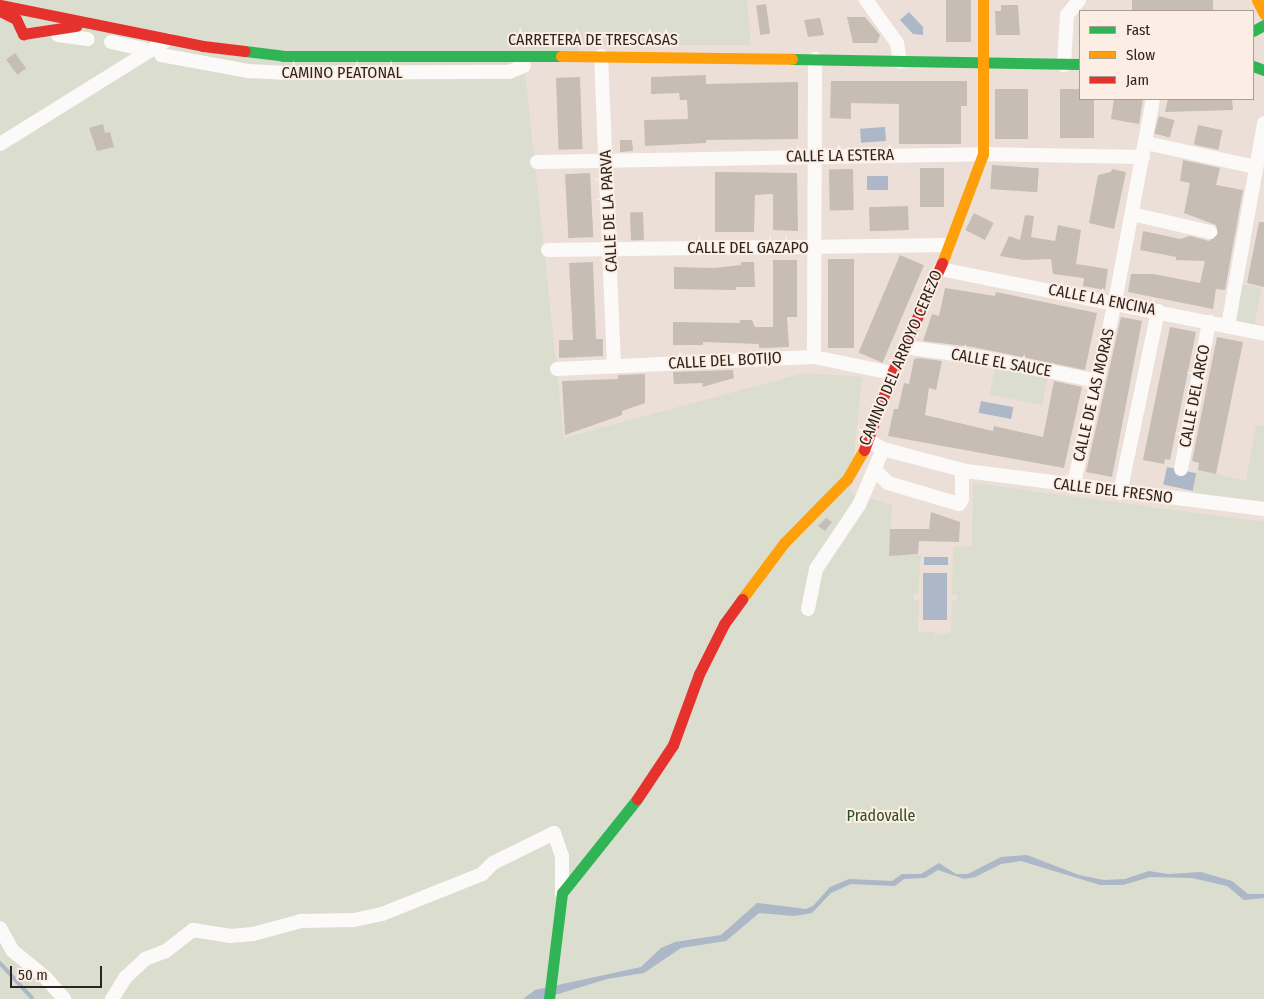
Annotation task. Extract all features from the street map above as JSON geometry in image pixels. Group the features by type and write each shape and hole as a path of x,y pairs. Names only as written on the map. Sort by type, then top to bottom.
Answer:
{"street":[{"path":"866,0 897,43 900,62"},
{"name":"CAMINO DEL ARROYO CEREZO","path":"562,893 639,797 673,745 686,719 699,674 724,624 784,543 847,479 870,441 892,373 940,269 983,154 983,0"},
{"path":"1064,65 1067,15 1079,0"},
{"path":"1257,0 1264,14"},
{"name":"CARRETERA DE TRESCASAS","path":"0,5 167,39 283,56 600,56 1079,64"},
{"path":"0,11 16,19 23,34 76,26"},
{"name":"CARRETERA DE TRESCASAS","path":"0,17 76,26 108,27"},
{"path":"58,35 88,39"},
{"path":"0,144 167,39"},
{"path":"111,42 144,49"},
{"name":"CAMINO PEATONAL","path":"161,55 248,70 288,74 509,72 524,66"},
{"name":"CALLE DE LA PARVA","path":"600,56 611,249 614,367"},
{"path":"814,357 815,59"},
{"name":"CALLE DE LAS MORAS","path":"1073,487 1115,302 1153,100"},
{"path":"1228,326 1264,124"},
{"path":"1146,143 1256,167"},
{"name":"CALLE LA ESTERA","path":"537,162 983,154 1143,157"},
{"path":"1132,214 1210,232"},
{"name":"CALLE DEL GAZAPO","path":"548,250 948,245"},
{"name":"CALLE LA ENCINA","path":"940,269 1115,302 1264,334"},
{"path":"1120,493 1158,311"},
{"name":"CALLE DEL ARCO","path":"1181,469 1209,322"},
{"name":"CALLE EL SAUCE","path":"904,347 986,358 1097,381"},
{"name":"CALLE DEL BOTIJO","path":"557,369 814,357 892,373"},
{"name":"CALLE DEL FRESNO","path":"870,441 883,449 962,471 1120,493 1264,509"},
{"path":"808,609 816,569 866,492 883,449"},
{"path":"875,470 888,483 959,504 962,500 962,471"},
{"path":"112,999 126,977 145,959 166,951 193,930 230,936 253,934 301,921 354,920 382,914 482,874 493,863 554,833 562,856 562,893 549,999"},
{"path":"0,928 13,952 46,978 64,999"}],"green space":[{"name":"Pradovalle","path":"0,0 747,0 751,45 578,45 577,60 524,61 564,438 804,373 862,377 850,492 892,505 889,555 921,555 918,594 914,594 914,600 919,600 918,632 935,632 935,636 951,632 952,600 957,601 957,595 952,595 953,547 972,546 973,483 1264,522 1264,999 0,999"},
{"path":"1242,284 1262,288 1255,324 1235,320"},
{"path":"995,368 1048,379 1042,406 989,394"},
{"path":"1256,425 1264,426 1264,501 1191,494 1198,470 1246,481"}],"water":[{"path":"909,12 923,27 923,35 913,34 900,20"},
{"path":"885,127 886,141 861,143 860,129"},
{"path":"867,176 888,176 888,190 867,190"},
{"path":"981,401 1013,407 1011,419 979,413"},
{"path":"1167,467 1196,473 1193,491 1163,485"},
{"path":"924,557 948,557 948,565 924,565"},
{"path":"923,573 947,573 947,620 923,620"},
{"path":"1027,855 1079,875 1104,880 1125,879 1149,871 1168,874 1201,872 1232,881 1248,894 1264,894 1264,898 1244,900 1227,886 1192,878 1150,877 1123,885 1100,885 1021,861 1001,864 975,877 964,879 938,870 925,878 904,879 895,886 851,884 831,893 812,913 794,916 759,913 726,941 681,948 644,973 607,979 542,999 523,999 535,990 641,967 661,948 675,942 721,935 757,903 806,909 813,906 830,887 849,879 892,881 902,874 921,874 939,863 956,874 968,874 1001,857"}],"building":[{"path":"946,0 971,0 971,42 946,42"},
{"path":"1132,0 1213,0 1213,10 1132,10"},
{"path":"766,4 770,34 760,35 756,5"},
{"path":"1001,5 1018,5 1020,35 996,35 995,11 1001,11"},
{"path":"847,17 865,17 880,35 877,43 853,43"},
{"path":"820,18 824,35 808,37 804,20"},
{"path":"15,53 26,68 17,75 6,59"},
{"path":"706,75 706,84 798,82 798,139 706,140 706,143 645,146 644,120 688,119 687,100 680,100 679,93 651,94 651,77"},
{"path":"580,77 583,149 559,150 556,78"},
{"path":"831,81 967,81 967,106 961,106 961,144 899,144 899,104 851,103 851,119 830,118"},
{"path":"995,89 1028,89 1028,139 995,139"},
{"path":"1060,89 1079,89 1079,100 1094,100 1094,138 1060,138"},
{"path":"1114,100 1143,100 1139,124 1111,119"},
{"path":"1168,100 1232,100 1233,110 1165,112"},
{"path":"1159,116 1174,120 1170,138 1154,133"},
{"path":"103,124 105,133 110,132 114,147 97,151 89,128"},
{"path":"1198,125 1222,130 1218,150 1194,145"},
{"path":"620,140 632,140 633,151 620,152"},
{"path":"1183,160 1220,168 1216,185 1243,190 1225,290 1216,289 1213,309 1128,292 1131,274 1153,274 1200,283 1205,261 1176,260 1176,257 1140,250 1143,231 1180,239 1190,236 1209,241 1218,234 1216,225 1184,213 1190,183 1180,181"},
{"path":"992,165 1039,168 1037,192 990,189"},
{"path":"920,168 944,168 944,207 920,207"},
{"path":"829,169 853,169 854,210 830,210"},
{"path":"1112,169 1126,172 1114,229 1089,223 1098,175 1111,172"},
{"path":"715,172 797,173 798,231 773,230 773,194 755,195 754,232 715,232"},
{"path":"590,173 593,237 568,238 565,174"},
{"path":"908,206 909,230 870,231 869,207"},
{"path":"630,212 643,212 644,240 631,240"},
{"path":"974,213 994,223 985,240 965,230"},
{"path":"1025,215 1034,216 1031,237 1055,241 1058,225 1081,230 1076,264 1108,269 1105,290 1083,286 1084,278 1053,274 1051,259 1024,260 1000,256 1009,236 1020,240"},
{"path":"1259,222 1264,222 1264,287 1247,283"},
{"path":"900,255 924,265 883,363 859,353"},
{"path":"828,259 854,259 854,348 828,348"},
{"path":"773,260 797,260 797,317 787,317 789,347 759,348 759,344 703,342 703,345 673,345 673,322 740,323 740,320 752,320 755,327 773,327"},
{"path":"593,262 596,339 603,339 603,356 559,358 559,340 573,340 569,263"},
{"path":"741,262 754,262 755,287 736,287 736,290 674,289 674,267 714,268 741,265"},
{"path":"945,288 995,296 996,292 1097,313 1085,370 973,347 923,341 932,314 939,316"},
{"path":"1121,317 1142,321 1112,477 1086,472"},
{"path":"1170,327 1196,332 1170,460 1165,459 1164,464 1143,460"},
{"path":"1217,337 1243,342 1216,474 1198,470 1199,463 1192,461"},
{"path":"914,359 942,361 936,390 929,388 925,415 993,431 994,426 1043,437 1054,381 1082,387 1064,468 888,436 894,409 898,409 904,383 909,384"},
{"path":"733,370 734,378 702,387 703,383 674,384 673,372"},
{"path":"645,374 645,403 622,411 622,415 565,435 562,381 618,379 618,375"},
{"path":"931,512 960,522 959,542 919,541 918,554 889,556 890,529 929,529"},
{"path":"826,518 832,522 825,531 818,526"}],"waterway":[{"path":"0,963 32,998"}],"traffic: fast":[{"path":"1254,30 1264,25"},
{"path":"245,51 283,56 561,56"},
{"path":"792,59 1079,64"},
{"path":"1254,66 1264,70"},
{"path":"549,999 562,893 637,799"}],"traffic: slow":[{"path":"942,263 983,154 983,0"},
{"path":"1257,0 1264,14"},
{"path":"561,56 792,59"},
{"path":"742,599 784,543 847,479 864,450"}],"traffic: jam":[{"path":"0,5 203,46 245,51"},
{"path":"0,11 16,19 23,34 76,26"},
{"path":"864,450 892,373 942,263"},
{"path":"637,799 673,745 699,674 724,624 742,599"}]}
